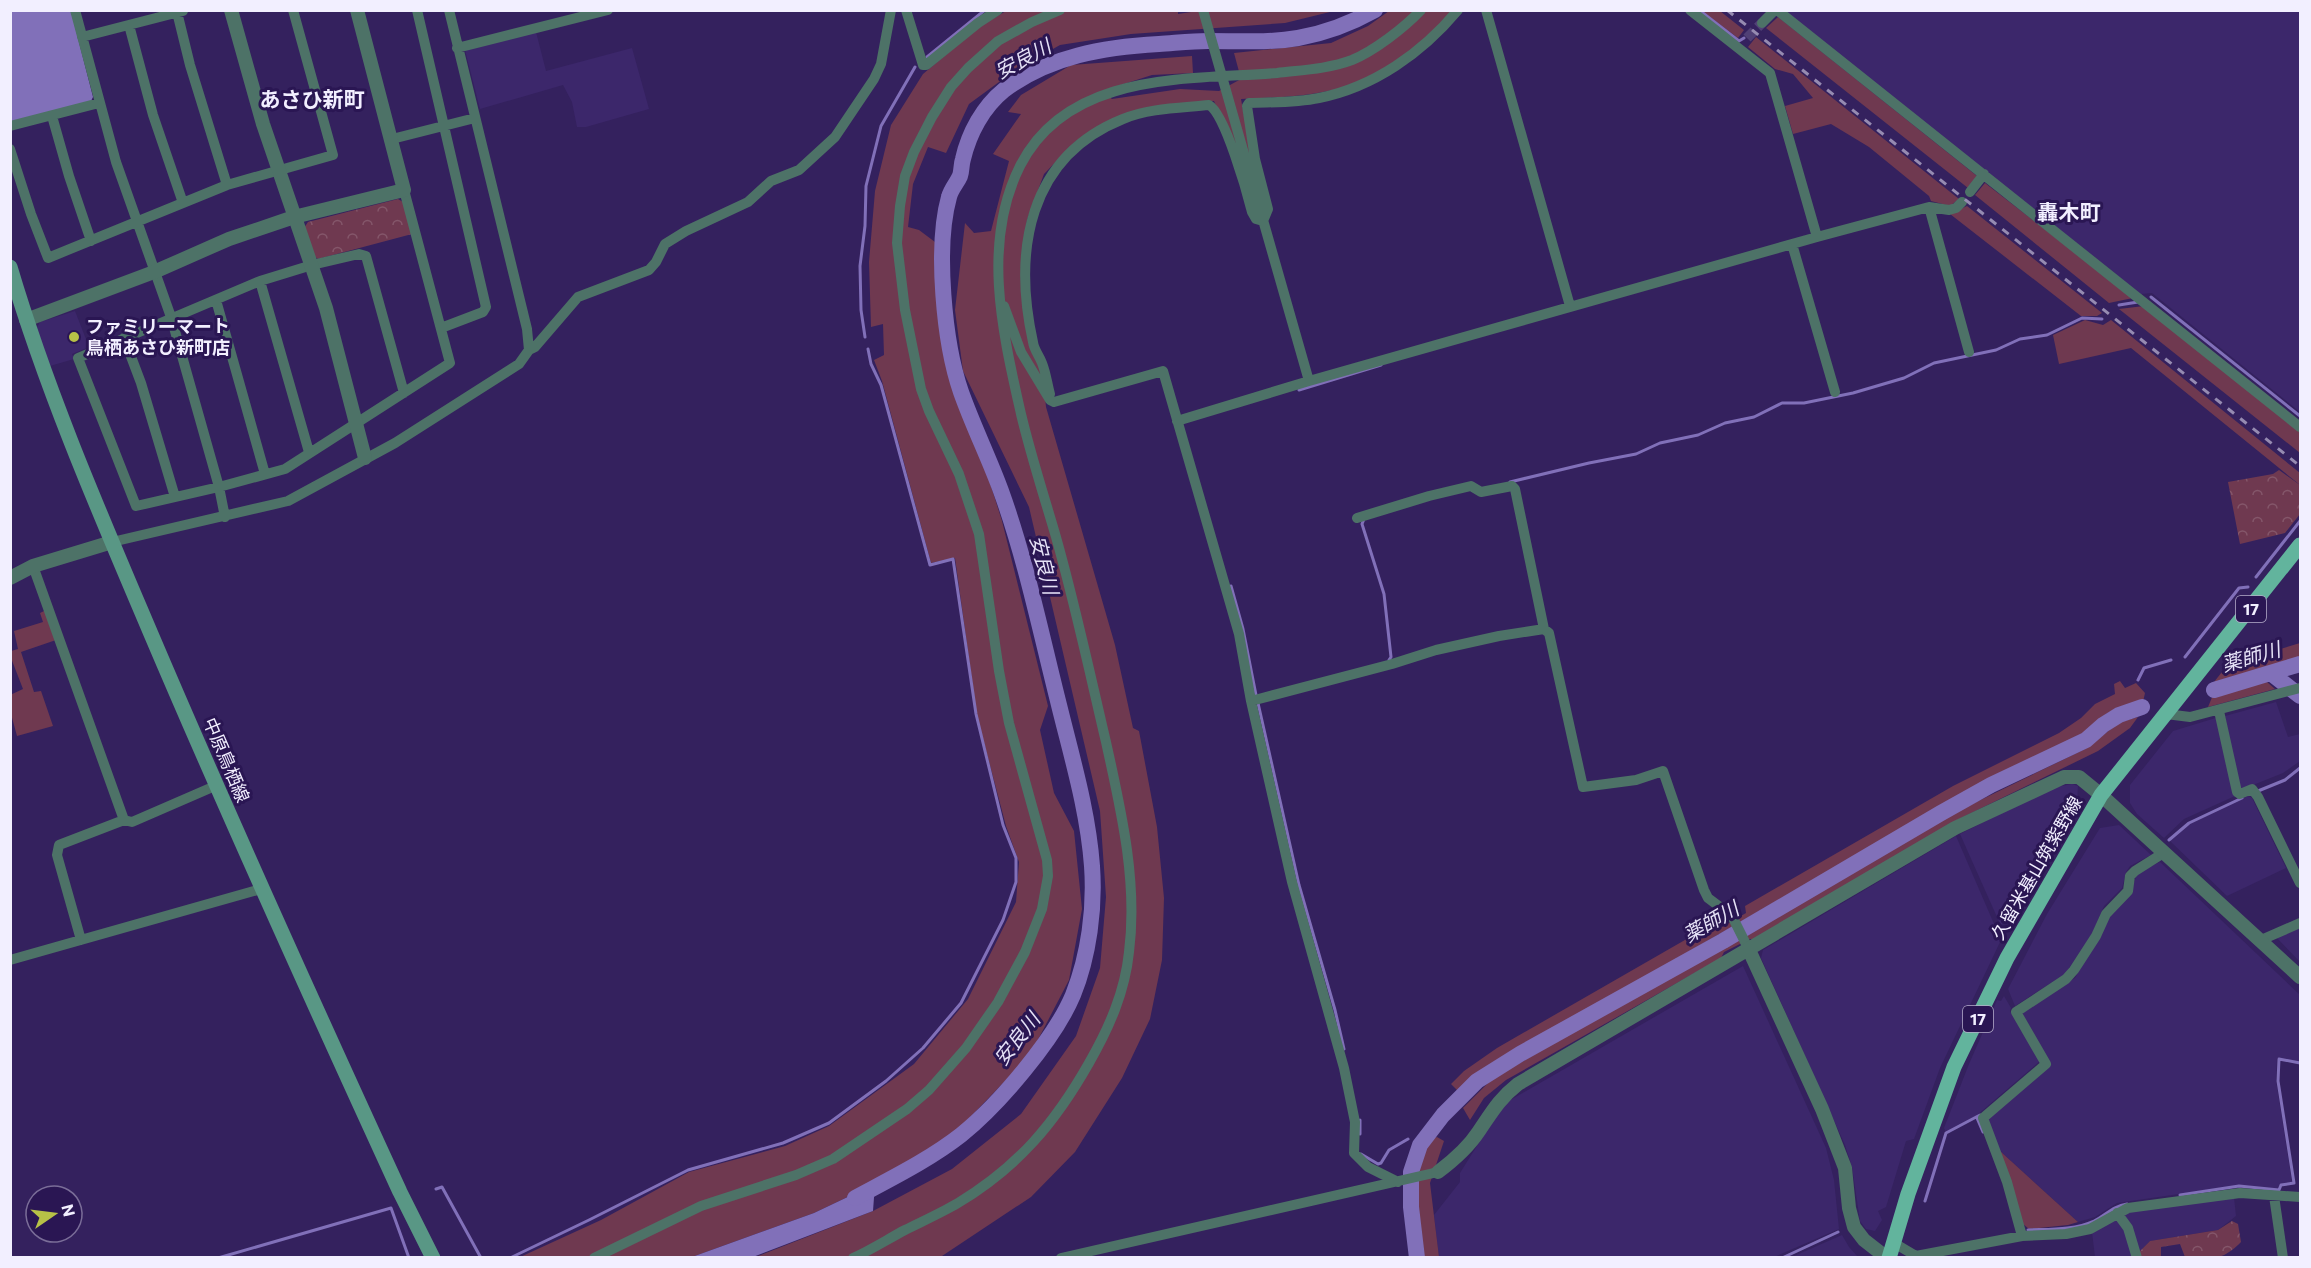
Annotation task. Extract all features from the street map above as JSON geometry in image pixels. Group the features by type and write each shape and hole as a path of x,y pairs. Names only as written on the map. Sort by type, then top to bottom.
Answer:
{"main road":[{"name":"中原鳥栖線","path":"10,267 26,320 112,542 215,786 400,1192 433,1257"},
{"name":"久留米基山筑紫野線","path":"1890,1253 1908,1194 1954,1068 2007,958 2102,795 2301,545"}],"street":[{"path":"75,10 99,104 136,223 171,317 219,487 225,517"},
{"path":"231,10 278,170 326,308 365,458"},
{"path":"10,149 48,258 227,185 333,155 293,10"},
{"path":"357,10 450,363 404,393 356,424 309,452 285,469 136,506 78,358 260,281 359,254 366,256 404,393"},
{"path":"417,10 486,307 483,312 441,328"},
{"path":"449,10 527,329 529,350"},
{"path":"458,48 608,10"},
{"path":"10,578 33,566 112,542 288,501 395,443 465,400 519,364 578,297 649,270 665,244 686,231 748,202 771,181 799,170 816,156 835,137 874,79 881,64 891,10"},
{"path":"906,10 923,65 998,10"},
{"path":"594,1257 701,1206 796,1175 833,1159 907,1109 946,1072 998,1002 1024,952 1042,909 1048,876 1047,860 1009,723 979,534 959,474 928,411 921,389 905,310 897,243 905,176 914,152 932,117 951,87 968,68 999,41 1032,22 1060,10"},
{"path":"1203,10 1309,381"},
{"path":"853,1257 932,1217 977,1191 1035,1143 1064,1104 1101,1042 1123,985 1130,951 1131,885 1119,805 1080,632 1056,537 1027,440 1002,330 999,258 1002,225 1008,197 1019,167 1030,148 1048,129 1069,111 1093,98 1115,90 1153,82 1316,69 1355,59 1410,22 1420,10"},
{"path":"1263,221 1268,208 1255,159 1247,105 1319,98 1356,87 1398,65 1446,25 1458,10"},
{"path":"1486,10 1570,306"},
{"path":"1690,10 1770,72 1817,237"},
{"path":"1762,23 1776,10 2301,427"},
{"path":"82,37 181,11 190,65 227,185"},
{"path":"129,25 153,115 183,203"},
{"path":"1738,47 1747,38"},
{"path":"10,126 99,104"},
{"path":"1054,402 1042,362 1032,341 1026,296 1026,246 1033,215 1049,176 1078,143 1124,118 1209,105 1218,115 1233,152 1252,212 1256,219 1263,221"},
{"path":"52,116 91,241"},
{"path":"392,140 475,118"},
{"path":"1970,192 1984,174"},
{"path":"26,320 154,272 229,239 294,217 404,190"},
{"path":"1177,421 1309,381 1817,237 1929,207 1949,210 1962,202"},
{"path":"1929,207 1969,352"},
{"path":"1792,244 1835,392"},
{"path":"260,281 309,452"},
{"path":"999,292 1021,352 1050,400 1054,402"},
{"path":"216,300 265,474"},
{"path":"124,338 141,383 175,497"},
{"path":"1054,402 1163,371 1256,700 1292,882 1344,1068 1355,1122 1354,1153 1368,1167 1401,1181"},
{"path":"1357,518 1429,496 1512,486 1515,489 1544,629 1549,633 1583,787 1636,780 1663,771 1704,890 1708,897 1732,916 1822,1109 1845,1168 1849,1208 1854,1227 1864,1240 1890,1253 1916,1256 2022,1236 2044,1233 2066,1234 2090,1228 2128,1208 2223,1194 2301,1197"},
{"path":"33,566 124,819"},
{"path":"1256,700 1436,650 1544,629"},
{"path":"2166,714 2190,717 2301,688"},
{"path":"2219,711 2237,792 2240,794 2252,789 2258,797 2301,882"},
{"path":"1061,1257 1438,1172 1464,1150 1493,1108 1518,1084 1955,828 2034,790 2071,776 2079,777 2102,795 2301,977"},
{"path":"81,940 57,855 59,845 124,819 132,822 215,786"},
{"path":"2022,1236 2007,1182 1983,1118 2046,1064 2016,1012 2066,979 2096,936 2106,914 2128,891 2130,876 2165,852"},
{"path":"10,960 261,889"},
{"path":"2261,940 2301,923"},
{"path":"2274,1196 2283,1257"},
{"path":"2117,1213 2128,1228 2137,1257"}],"shaded area":[{"path":"11,11 71,11 93,97 91,101 11,122"},
{"path":"1783,11 2300,11 2300,412 2152,293 2141,294"},
{"path":"536,32 546,71 632,48 649,109 586,127 577,127 572,102 563,85 480,109 465,50"},
{"path":"75,311 89,347 72,354 74,359 50,366 36,329 40,322"},
{"path":"2276,702 2288,737 2300,734 2300,761 2283,773 2243,789 2239,786 2225,716"},
{"path":"2219,717 2235,796 2184,819 2164,838 2137,814 2130,803 2130,785 2173,731"},
{"path":"2072,784 2078,786 2077,803 2052,840 2001,926 1960,834 2052,788"},
{"path":"2248,796 2252,798 2286,868 2227,896 2170,841 2190,823"},
{"path":"2119,825 2151,855 2130,866 2122,888 2104,906 2092,934 2065,974 2015,1006 2008,989 2047,914 2100,828"},
{"path":"1956,836 2001,940 1940,1068 1914,1139 1906,1141 1886,1207 1878,1211 1882,1220 1875,1231 1866,1229 1860,1221 1852,1167 1845,1145 1761,958 1763,950"},
{"path":"2160,862 2300,995 2300,1062 2277,1058 2276,1080 2292,1182 2280,1184 2278,1189 2241,1185 2117,1203 2095,1217 2078,1222 2000,1151 1988,1119 2051,1065 2021,1011 2075,978 2112,912 2131,893 2137,873"},
{"path":"2300,926 2300,962 2276,937"},
{"path":"1743,966 1826,1148 1834,1180 1839,1229 1774,1257 1439,1258 1434,1215 1460,1182 1460,1173 1507,1102"},
{"path":"2004,996 2011,1008 2010,1011 2040,1061 1976,1116 1946,1132 1944,1128 1969,1064 1997,1000 2001,1001"},
{"path":"875,1184 873,1211 753,1257 692,1257 814,1213"},
{"path":"2234,1197 2236,1216 2218,1230 2150,1241 2139,1252 2124,1213"},
{"path":"2114,1220 2124,1224 2133,1257 2095,1257 2092,1232"},
{"path":"1842,1235 1858,1257 1792,1257"}],"green space":[{"path":"1178,10 1178,14 1204,10 1334,11 1285,23 1131,34 1060,45 1014,71 969,104 946,153 928,147 913,184 908,227 919,230 935,242 942,342 955,397 985,467 1002,521 1048,706 1040,730 1054,793 1074,831 1082,909 1069,980 1030,1055 951,1137 875,1184 814,1213 692,1257 518,1258 601,1220 689,1172 785,1146 829,1126 914,1064 968,999 1016,902 1019,862 1006,826 977,716 955,558 931,563 882,381 874,360 884,355 883,324 871,327 869,262 875,191 891,125 923,74 979,27 1006,11"},
{"path":"1389,11 1452,11 1408,55 1392,67 1356,84 1319,93 1241,99 1254,170 1244,172 1214,101 1141,110 1116,118 1076,141 1044,174 1027,220 1021,269 1043,374 1046,407 1115,645 1133,728 1139,731 1157,827 1164,898 1162,960 1150,1019 1122,1078 1075,1152 1031,1197 939,1258 753,1258 873,1211 952,1169 1021,1114 1076,1036 1100,968 1106,897 1100,811 1029,507 963,371 955,310 965,223 974,233 991,231 1009,161 993,154 1021,114 1008,112 1021,95 1071,65 1192,56 1193,73 1152,75 1102,91 1112,99 1180,89 1219,91 1241,79 1234,53 1331,43 1368,26"},
{"path":"1702,11 1720,11 1744,30 1738,38"},
{"path":"1778,17 1977,176 1968,188 1766,28"},
{"path":"1756,37 1959,199 1950,206 1931,201 1929,196 1869,147 1831,124 1793,134 1785,106 1813,98 1793,74 1775,69 1748,47"},
{"path":"1985,183 2133,298 2109,303 1975,195"},
{"path":"398,199 403,202 412,234 318,259 314,256 304,228 308,222"},
{"path":"1967,206 2102,313 2097,316 2081,316 1950,214"},
{"path":"2144,306 2300,432 2300,453 2119,309"},
{"path":"2085,320 2103,325 2111,320 2300,473 2300,485 2131,348 2059,364 2053,335"},
{"path":"2279,470 2300,485 2300,514 2285,533 2240,544 2228,482 2273,474"},
{"path":"46,610 56,640 21,652 34,692 41,691 53,726 17,736 11,714 10,695 23,689 11,658 11,651 18,649 14,631 43,622 40,613"},
{"path":"2300,643 2300,657 2214,682 2233,658 2277,650"},
{"path":"2120,681 2125,688 2136,683 2145,693 2143,702 2118,708 2106,714 2080,736 1960,795 1487,1068 1457,1090 1451,1084 1464,1071 1497,1048 1711,925 1717,930 1746,913 1745,906 1953,786 2059,733 2081,718 2095,704 2115,694 2114,684"},
{"path":"2267,682 2275,689 2208,707 2213,695"},
{"path":"2138,717 2130,728 2098,751 1957,820 1754,939 1724,952 1721,958 1506,1080 1484,1098 1470,1120 1463,1108 1492,1079 1960,810 2085,749 2120,722"},
{"path":"1437,1137 1444,1141 1430,1183 1439,1257 1424,1257 1417,1213 1417,1182 1423,1154 1429,1140"},
{"path":"2000,1151 2078,1222 2029,1229 2023,1224"},
{"path":"2232,1221 2238,1224 2241,1242 2221,1256 2185,1257 2180,1244 2161,1247 2161,1257 2140,1257 2139,1252 2150,1241 2218,1230"}],"waterway":[{"path":"927,57 985,10"},
{"name":"安良川","path":"855,1198 923,1161 961,1135 992,1106 1024,1070 1053,1032 1073,995 1087,948 1092,915 1092,866 1083,805 1033,597 1001,491 961,392 946,322 942,268 945,218 950,194 960,176 962,161 973,130 983,112 1004,90 1040,69 1078,55 1138,45 1202,41 1287,40 1338,27 1375,10"},
{"path":"1699,10 1739,41 1744,38"},
{"path":"865,337 861,310 860,266 865,226 866,186 881,126 915,67"},
{"path":"2151,297 2300,416"},
{"path":"2119,305 2138,302"},
{"path":"1510,482 1636,454 1660,443 1698,435 1725,423 1754,417 1782,403 1804,403 1853,393 1904,378 1934,363 1996,350 2020,339 2047,335 2082,318 2102,319"},
{"path":"510,1258 688,1170 783,1143 829,1123 886,1081 923,1048 961,1003 1003,920 1016,882 1016,858 1003,825 976,714 953,559 930,565 881,385 871,364 868,349"},
{"path":"1299,390 1381,365"},
{"path":"1364,519 1362,524 1384,594 1391,657 1389,660"},
{"path":"2256,577 2300,521"},
{"path":"1231,586 1243,629 1256,695"},
{"path":"2185,657 2239,588 2248,587"},
{"path":"2138,680 2144,668 2171,660"},
{"name":"薬師川","path":"2214,690 2300,664"},
{"path":"2272,674 2300,696"},
{"path":"1258,703 1299,885 1344,1049"},
{"name":"薬師川","path":"1417,1258 1411,1207 1411,1172 1420,1145 1443,1115 1477,1081 1520,1054 1723,941 1941,813 1991,785 2086,740 2119,715 2142,707"},
{"path":"2258,791 2285,780 2300,768"},
{"path":"2169,840 2189,823 2242,798"},
{"path":"2180,1195 2239,1186 2279,1190 2281,1185 2294,1183 2278,1081 2279,1059 2300,1063"},
{"path":"1925,1201 1946,1133 1980,1115"},
{"path":"1977,1118 1983,1132"},
{"path":"1360,1120 1360,1134"},
{"path":"1361,1154 1378,1164 1389,1150 1408,1139"},
{"path":"436,1189 442,1187 481,1258"},
{"path":"2028,1230 2078,1226 2094,1221 2127,1204"},
{"path":"218,1258 391,1208 409,1258"},
{"path":"1782,1258 1838,1232"}],"tunnel":[{"path":"1747,38 1762,23"}],"railway":[{"path":"1727,10 2300,466"}],"place":[{"name":"ファミリーマート 鳥栖あさひ新町店","path":"74,337"}],"district":[{"name":"あさひ新町","path":"312,100"},
{"name":"轟木町","path":"2069,213"}]}
